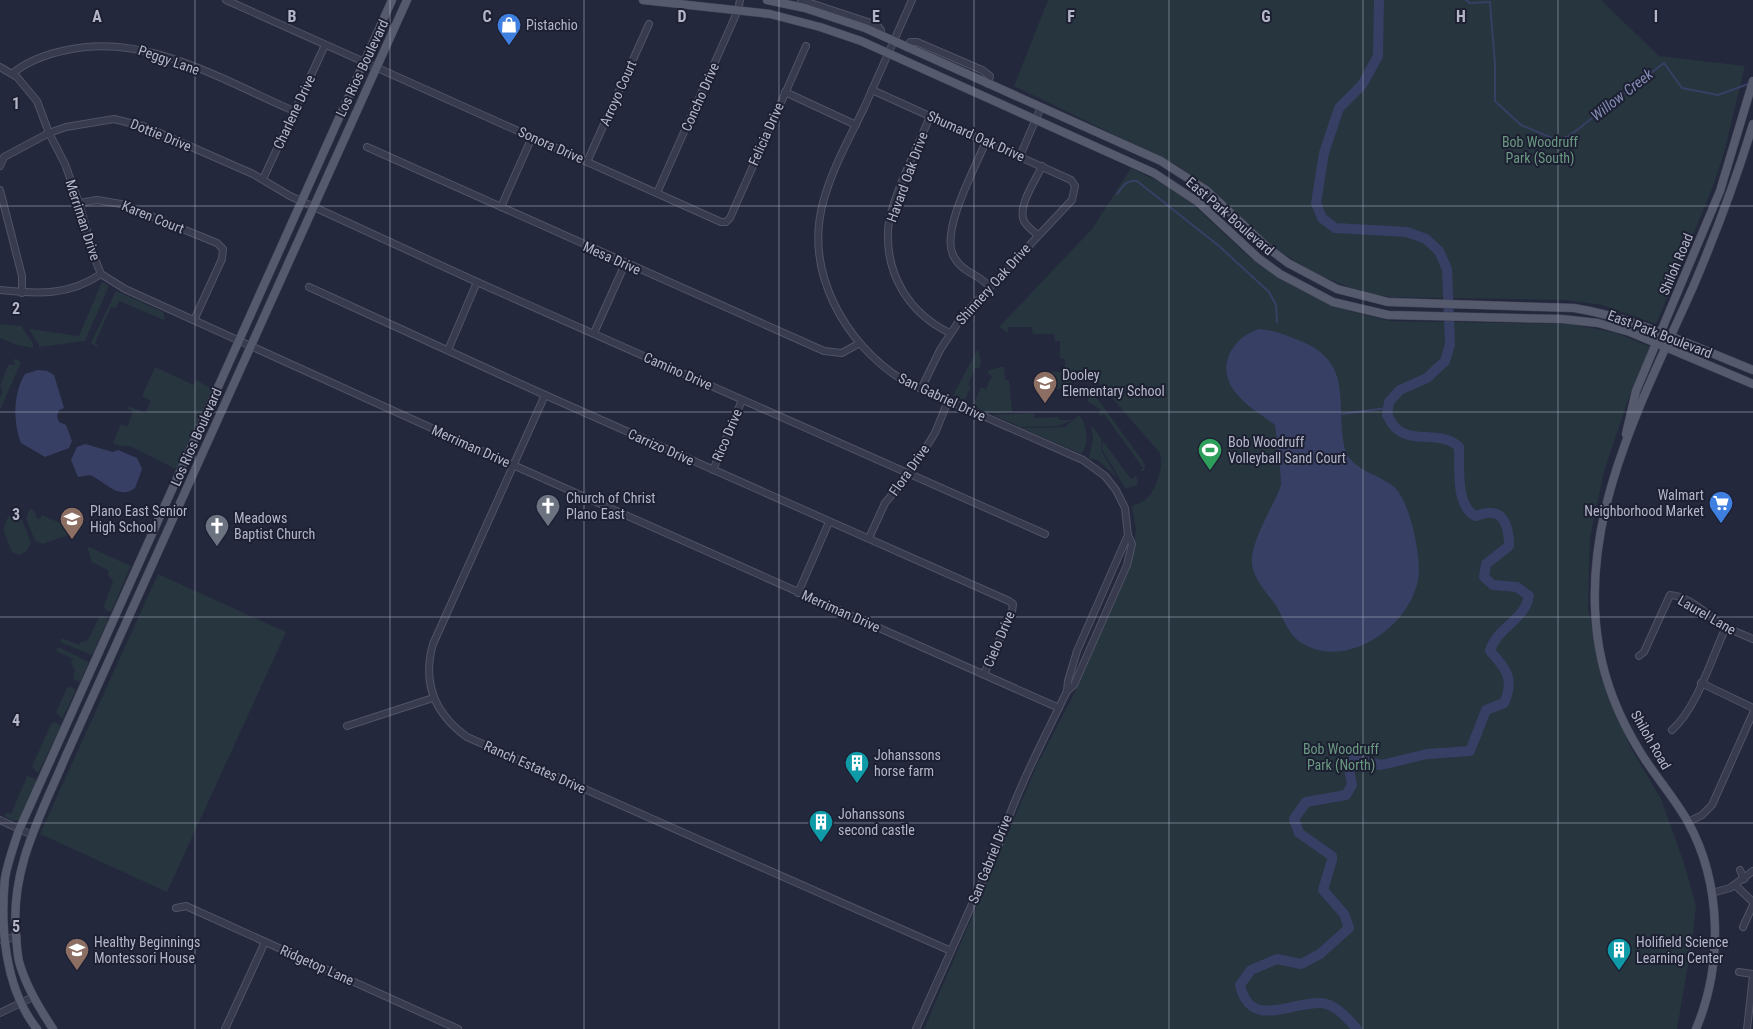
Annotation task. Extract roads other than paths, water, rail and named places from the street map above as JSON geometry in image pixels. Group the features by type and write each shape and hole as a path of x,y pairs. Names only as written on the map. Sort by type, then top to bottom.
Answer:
{"main road":[{"name":"Los Rios Boulevard","path":"53,1029 33,997 19,964 15,900 20,869 32,835 407,0"},
{"name":"East Park Boulevard","path":"643,0 770,14 820,27 861,41 1154,173 1198,202 1258,258 1308,290 1333,302 1358,310 1388,315 1586,321 1608,325 1753,384"},
{"name":"East Park Boulevard","path":"767,0 825,13 880,35 1181,172 1227,208 1268,248 1312,277 1337,289 1388,302 1474,304 1584,310 1614,317 1660,333 1753,370"},
{"name":"Los Rios Boulevard","path":"38,1029 21,1003 9,969 2,939 2,902 5,878 19,830 300,200 392,1"},
{"path":"392,1 404,8"},
{"name":"Shiloh Road","path":"1621,456 1636,391 1718,196 1753,81"},
{"name":"Shiloh Road","path":"1696,1029 1708,988 1713,960 1712,893 1704,859 1688,822 1638,750 1616,705 1599,650 1594,598 1596,558 1614,472 1729,201 1752,133 1753,124"},
{"path":"216,422 224,395 223,390 218,386"},
{"path":"182,467 194,472"}],"street":[{"name":"Sonora Drive","path":"226,0 721,222 726,222"},
{"name":"Concho Drive","path":"656,193 738,10 740,0"},
{"name":"East Park Boulevard","path":"801,0 876,25 881,30 880,35"},
{"name":"San Gabriel Drive","path":"912,0 824,200 819,240 830,297 858,344 886,370 948,401 1083,460 1098,470 1111,483 1121,498 1127,516 1128,535 1132,544 1127,565 1074,685 1067,691"},
{"name":"Arroyo Court","path":"587,162 649,24"},
{"name":"Peggy Lane","path":"12,74 22,66 57,52 96,45 117,45 159,54 294,111"},
{"name":"Charlene Drive","path":"263,179 325,45"},
{"name":"Felicia Drive","path":"726,222 730,218 806,46"},
{"name":"Merriman Drive","path":"0,68 12,74 27,87 37,101 49,133 66,164 80,203 90,244 101,274 125,289 798,593 1059,708"},
{"name":"Shumard Oak Drive","path":"872,90 1042,166 1071,180 1076,188"},
{"path":"785,92 856,125"},
{"path":"1020,156 1041,107"},
{"name":"Havard Oak Drive","path":"930,116 892,213 888,231 889,248 895,275 908,302 929,321 950,333"},
{"name":"Dottie Drive","path":"0,166 4,157 49,133 91,122 114,119 131,122 263,179 313,206"},
{"path":"1738,128 1752,133"},
{"path":"501,207 532,137"},
{"path":"986,141 952,223 949,239 950,247 959,264 989,286"},
{"name":"Mesa Drive","path":"367,147 625,264 824,351 842,353 858,344"},
{"path":"1038,235 1027,226 1022,215 1024,206 1042,166"},
{"name":"Shinnery Oak Drive","path":"921,388 950,333 989,286 1072,200 1076,188"},
{"path":"0,190 3,214 22,276 22,293"},
{"name":"Karen Court","path":"80,203 97,200 121,204 217,243 223,249 222,259 194,320"},
{"name":"Camino Drive","path":"313,206 478,282 742,400 910,472 1045,534"},
{"path":"594,333 625,264"},
{"path":"0,290 34,294 63,291 101,274"},
{"path":"448,350 478,282"},
{"name":"Carrizo Drive","path":"309,287 545,395 1005,599 1012,604"},
{"name":"Ranch Estates Drive","path":"545,395 433,644 429,670 433,698 447,721 468,737 950,951"},
{"name":"Rico Drive","path":"713,470 742,400"},
{"name":"Flora Drive","path":"869,538 886,504 910,472 934,433 948,401"},
{"path":"798,593 830,522"},
{"name":"San Gabriel Drive","path":"916,1029 1000,842 1009,812 1034,756 1067,691 1077,651 1128,535"},
{"name":"Laurel Lane","path":"1639,656 1644,652 1670,595 1676,596 1702,610 1726,627 1753,639"},
{"name":"Cielo Drive","path":"984,674 1012,612 1012,604"},
{"path":"1672,730 1681,722 1726,627"},
{"path":"1701,683 1753,708"},
{"path":"348,726 433,698"},
{"path":"1688,822 1702,815 1712,805 1753,713"},
{"path":"0,820 32,835"},
{"path":"1740,870 1744,879"},
{"path":"1712,893 1735,885 1753,871"},
{"path":"1735,885 1753,904 1743,927"},
{"name":"Ridgetop Lane","path":"176,908 186,906 458,1029"},
{"path":"2,939 17,937"},
{"path":"225,1029 265,942"},
{"path":"1739,972 1753,975 1749,1026"},
{"path":"0,1013 33,997"}],"water":[{"path":"1259,329 1298,340 1315,349 1327,359 1335,370 1339,383 1342,428 1347,453 1357,466 1394,487 1409,513 1419,561 1416,588 1407,607 1394,623 1378,637 1359,647 1339,651 1319,650 1300,642 1288,629 1253,569 1253,549 1281,485 1275,425 1249,406 1236,393 1227,374 1227,364 1229,355 1241,339"},
{"path":"38,370 47,371 54,375 64,408 59,410 57,416 59,422 66,425 72,441 69,448 45,457 21,443 16,417 16,399 21,382 25,374"},
{"path":"85,444 113,452 118,450 137,458 142,469 135,488 123,492 117,491 90,475 78,477 71,460 77,447"}],"waterway":[{"path":"1357,1029 1341,1012 1326,1004 1307,1004 1271,1011 1261,1010 1252,1006 1245,998 1240,985 1251,970 1277,959 1301,964 1320,954 1349,928 1344,914 1323,890 1332,856 1299,833 1294,819 1306,802 1346,795 1352,785 1349,768 1353,759 1381,765 1427,754 1470,751 1486,710 1504,703 1509,687 1507,674 1490,651 1493,643 1522,611 1529,596 1517,587 1493,585 1484,577 1486,564 1509,546 1508,531 1501,517 1489,513 1475,516 1464,503 1459,475 1459,447 1444,439 1418,437 1403,433 1395,427 1387,415 1389,402 1400,390 1427,378 1445,361 1450,344 1447,269 1439,251 1426,239 1407,232 1335,228 1322,218 1316,203 1324,153 1339,108 1362,85 1378,56 1379,0"},
{"name":"Willow Creek","path":"1466,0 1470,3 1490,2 1495,64 1495,101 1521,125 1557,140 1569,136 1664,63 1682,88 1718,95 1748,84"},
{"path":"1117,194 1128,182 1137,181 1219,246 1269,292 1276,305 1277,322"},
{"path":"1342,414 1387,408"}],"place":[{"name":"Pistachio","path":"509,46"},
{"name":"Dooley Elementary School","path":"1045,404"},
{"name":"Bob Woodruff Volleyball Sand Court","path":"1210,471"},
{"name":"Walmart Neighborhood Market","path":"1721,524"},
{"name":"Church of Christ Plano East","path":"548,527"},
{"name":"Plano East Senior High School","path":"72,540"},
{"name":"Meadows Baptist Church","path":"217,547"},
{"name":"Johanssons horse farm","path":"857,784"},
{"name":"Johanssons second castle","path":"821,843"},
{"name":"Healthy Beginnings Montessori House","path":"77,971"},
{"name":"Holifield Science Learning Center","path":"1619,971"}],"park label":[{"name":"Bob Woodruff Park (South)","path":"1540,150"},
{"name":"Bob Woodruff Park (North)","path":"1341,758"}]}
